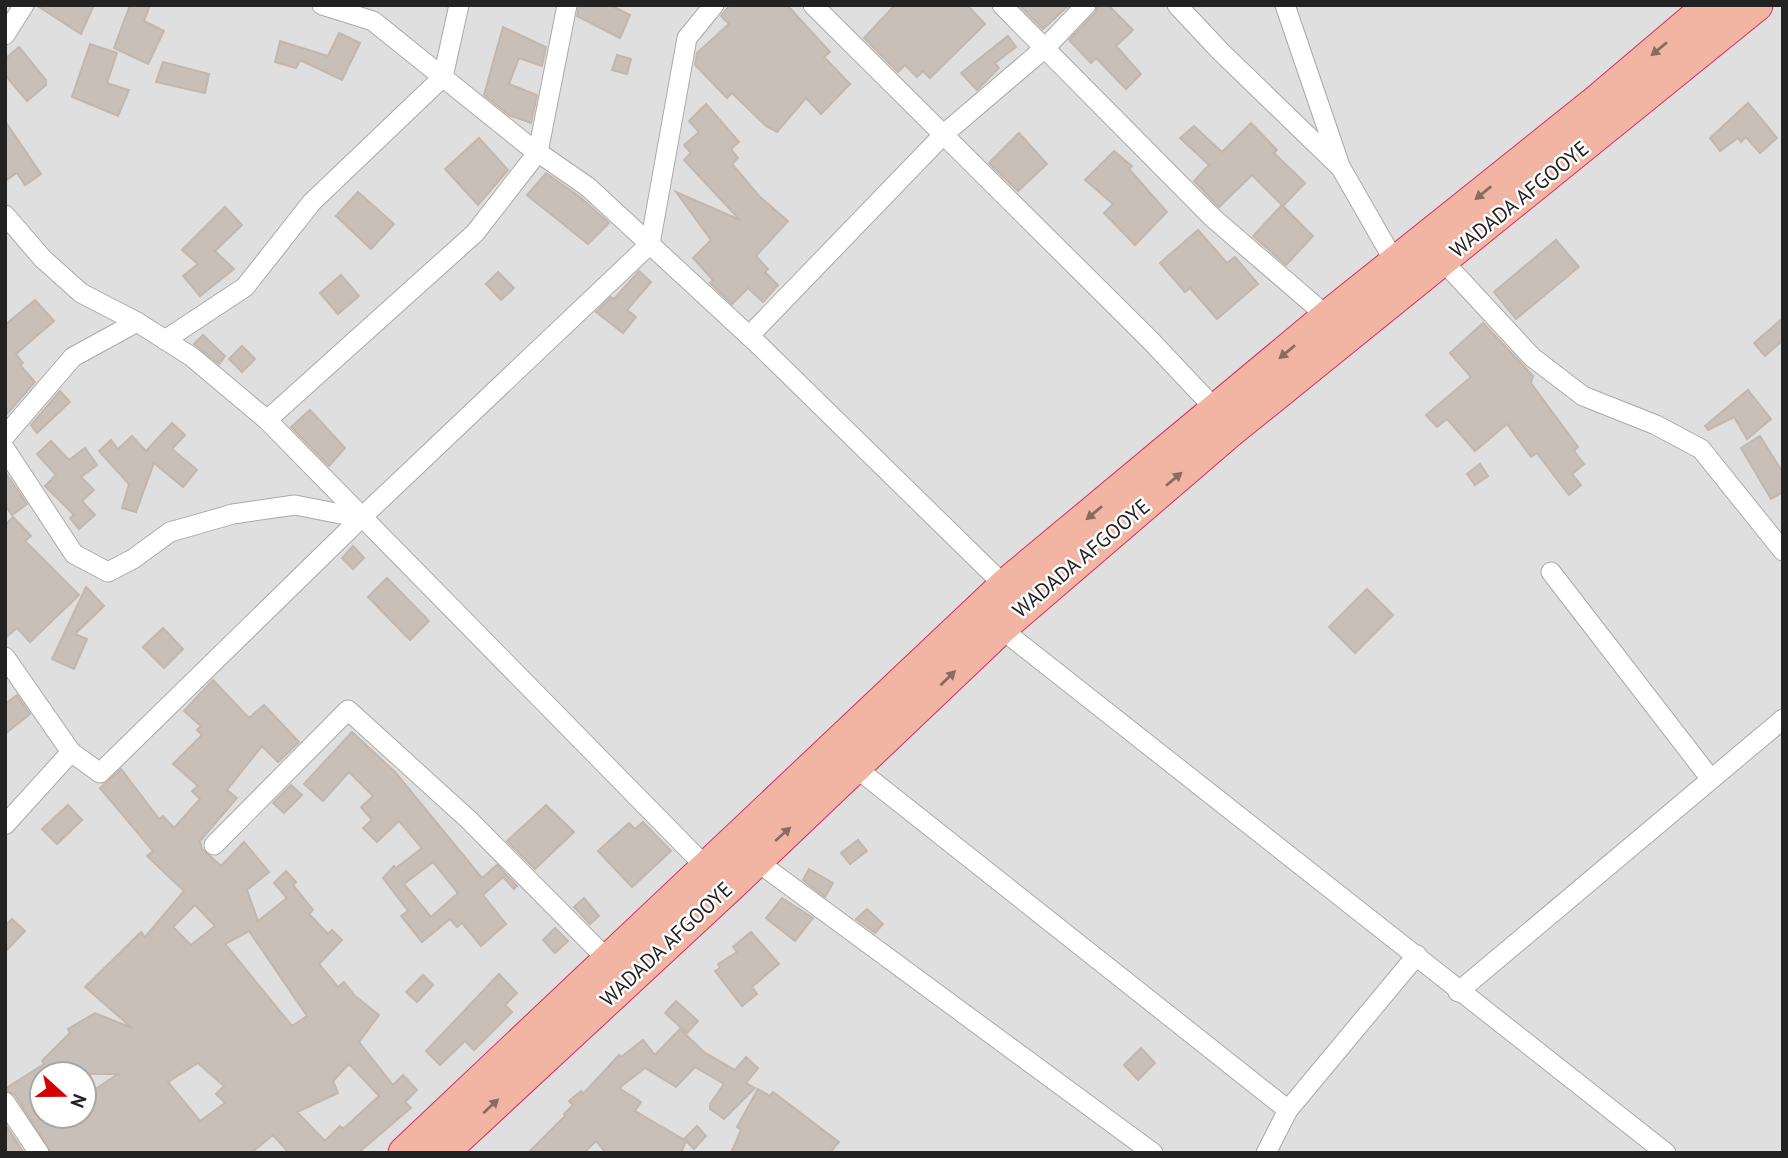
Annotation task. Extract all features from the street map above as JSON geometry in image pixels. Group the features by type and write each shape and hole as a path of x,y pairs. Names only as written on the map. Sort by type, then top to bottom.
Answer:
{"highway":[{"name":"WADADA AFGOOYE","path":"405,1153 1006,586 1328,317 1593,105 1712,5"},
{"name":"WADADA AFGOOYE","path":"441,1153 1000,628 1227,433 1443,261 1756,5"}],"street":[{"path":"5,34 24,5"},
{"path":"322,5 373,21 538,152 588,187 748,336 1006,586"},
{"path":"165,340 246,287 312,202 443,77 459,5"},
{"path":"267,420 475,233 538,152 567,5"},
{"path":"5,657 71,752 100,773 360,518 650,244 687,38 714,5"},
{"path":"813,5 1217,411"},
{"path":"1002,5 1213,218 1328,317"},
{"path":"748,336 944,134 1046,47 1086,5"},
{"path":"1177,5 1341,169"},
{"path":"1285,5 1341,169 1396,264"},
{"path":"5,215 43,258 81,292 165,340 224,381 267,420 360,518 707,868"},
{"path":"1443,261 1532,358 1583,396 1656,425 1701,449 1783,551"},
{"path":"5,436 73,357 137,322"},
{"path":"5,449 74,554 108,572 133,559 170,532 233,514 295,505 360,518"},
{"path":"1551,572 1710,778"},
{"path":"1000,628 1417,955 1458,992 1666,1153"},
{"path":"214,845 348,710 468,820 609,961"},
{"path":"1458,992 1783,719"},
{"path":"5,824 71,752"},
{"path":"855,767 1288,1110"},
{"path":"755,860 1153,1153"},
{"path":"1266,1153 1288,1110 1417,955"},
{"path":"5,1102 39,1153"}],"shaded area":[{"path":"5,5 1783,5 1783,1153 5,1153"}],"building":[{"path":"36,5 94,5 81,34"},
{"path":"130,5 150,5 144,21 164,31 148,64 114,48"},
{"path":"579,5 610,5 630,15 620,38 577,16"},
{"path":"730,5 787,5 830,52 824,57 850,84 821,114 806,98 777,132 766,126 732,93 727,98 695,65 697,53 729,24 721,16"},
{"path":"895,5 967,5 985,24 930,78 923,71 917,77 905,65 898,72 864,38"},
{"path":"1019,5 1069,5 1043,29"},
{"path":"1098,5 1108,5 1133,30 1116,46 1141,74 1126,89 1096,58 1091,63 1069,40 1095,13"},
{"path":"503,27 546,47 542,66 519,58 509,84 537,95 531,123 509,115 484,95"},
{"path":"339,33 360,43 342,80 300,60 296,68 275,62 280,41 328,56"},
{"path":"1008,36 1016,47 995,63 999,68 977,90 961,73"},
{"path":"90,44 117,53 107,83 129,90 118,116 72,97"},
{"path":"19,47 46,80 46,85 27,101 5,75 5,59"},
{"path":"617,55 631,59 627,74 612,70"},
{"path":"163,62 209,74 205,93 156,82"},
{"path":"1748,103 1777,138 1760,153 1746,137 1741,142 1738,138 1720,151 1710,138"},
{"path":"706,104 739,142 731,149 738,158 732,164 759,196 788,221 756,256 768,269 765,272 778,285 763,302 748,288 732,304 710,283 713,280 693,258 711,240 676,192 740,220 684,160 691,153 684,145 699,132 689,121"},
{"path":"5,121 41,174 25,185 17,173 5,181"},
{"path":"1251,123 1277,150 1274,153 1305,183 1283,206 1252,175 1219,207 1194,181 1209,165 1180,138 1194,126 1222,152"},
{"path":"1019,133 1047,164 1018,191 989,163"},
{"path":"479,138 508,170 478,205 445,169"},
{"path":"1114,151 1132,166 1129,169 1167,212 1135,245 1104,213 1113,204 1085,180"},
{"path":"546,173 580,197 609,223 588,244 527,195"},
{"path":"358,192 394,224 371,249 336,216"},
{"path":"1282,205 1313,236 1286,265 1253,236"},
{"path":"225,207 242,225 215,251 234,269 200,296 183,276 198,264 182,250"},
{"path":"1198,230 1227,263 1235,257 1258,284 1217,319 1190,288 1185,292 1160,263"},
{"path":"1556,240 1579,267 1516,319 1494,292"},
{"path":"639,271 651,282 627,310 636,317 623,333 596,312 611,297 614,299"},
{"path":"498,272 514,288 501,300 486,284"},
{"path":"341,275 359,296 338,314 320,293"},
{"path":"35,300 54,321 16,354 23,363 20,365 35,382 5,416 5,325"},
{"path":"1783,318 1783,340 1765,356 1754,343"},
{"path":"1483,323 1533,376 1531,383 1578,447 1574,451 1584,464 1572,474 1581,485 1569,495 1537,453 1531,457 1507,424 1475,451 1447,419 1437,427 1426,415 1471,377 1450,353"},
{"path":"203,335 225,356 219,364 194,344"},
{"path":"242,346 255,359 242,372 229,359"},
{"path":"1748,390 1771,419 1747,439 1734,417 1708,430 1705,426"},
{"path":"60,391 70,402 37,433 31,425"},
{"path":"310,410 345,448 329,466 291,427"},
{"path":"172,423 185,435 172,449 197,470 183,487 154,463 136,512 122,508 129,484 99,451 111,440 118,449 132,436 146,451"},
{"path":"1760,436 1783,473 1783,492 1771,499 1741,448"},
{"path":"51,441 69,460 85,448 97,465 81,477 94,490 82,501 95,515 79,529 70,518 74,515 45,486 56,475 37,454"},
{"path":"1480,464 1488,476 1475,485 1467,474"},
{"path":"5,472 27,504 12,515 5,505"},
{"path":"13,517 31,536 25,541 79,595 30,642 17,628 5,638 5,525"},
{"path":"353,546 364,558 353,569 342,558"},
{"path":"387,578 429,621 410,640 368,597"},
{"path":"86,587 104,606 75,634 87,639 74,669 52,659"},
{"path":"1367,589 1393,615 1355,653 1329,627"},
{"path":"163,628 183,649 164,668 143,647"},
{"path":"213,680 249,718 264,705 299,742 278,762 262,746 227,790 237,798 200,841 202,849 221,866 244,842 269,872 247,890 258,921 287,898 274,883 286,871 296,882 293,885 313,910 309,914 328,934 332,930 342,940 319,964 338,987 344,982 355,996 379,1015 359,1042 393,1085 403,1075 417,1090 405,1102 411,1108 358,1153 289,1153 273,1135 251,1153 51,1153 37,1130 98,1130 98,1087 118,1074 98,1074 98,1060 43,1060 70,1033 68,1029 95,1013 132,1028 85,987 141,932 145,937 184,891 147,856 153,851 100,788 121,769 159,819 163,816 174,828 200,799 192,791 198,786 173,764 202,735 197,730 201,726 184,711","holes":["195,905 215,926 191,945 173,927","249,931 307,1016 292,1026 225,944","198,1063 224,1086 216,1094 225,1103 200,1121 168,1082","349,1064 379,1096 343,1129 340,1126 325,1141 297,1112 338,1093 333,1081"]},
{"path":"17,695 30,714 5,734 5,704"},
{"path":"352,732 395,772 482,878 497,865 517,886 514,889 503,877 483,895 506,924 481,946 462,923 457,927 450,919 422,942 401,916 408,911 383,878 394,866 396,868 422,848 399,821 377,842 363,828 372,820 361,807 373,796 349,772 323,801 304,784","holes":["433,862 458,893 431,917 404,884"]},
{"path":"291,785 302,795 284,813 273,803"},
{"path":"68,805 82,820 57,844 42,829"},
{"path":"546,805 574,832 535,869 507,841"},
{"path":"643,822 671,851 632,887 598,851 629,823 635,829"},
{"path":"858,840 867,851 850,864 841,853"},
{"path":"809,869 833,883 825,897 803,880"},
{"path":"584,898 599,916 590,924 574,907"},
{"path":"782,898 813,918 795,941 766,918"},
{"path":"867,909 883,924 875,933 856,919"},
{"path":"12,919 25,931 5,952 5,926"},
{"path":"555,928 568,941 555,953 543,940"},
{"path":"751,932 779,964 752,987 757,994 742,1006 715,971 720,968 718,964 737,952 733,947"},
{"path":"499,974 517,993 505,1005 512,1012 474,1050 465,1041 440,1065 426,1051"},
{"path":"423,975 433,985 417,1002 406,992"},
{"path":"676,1001 698,1021 687,1033 665,1013"},
{"path":"680,1029 704,1052 735,1070 746,1057 758,1068 746,1083 755,1088 724,1119 710,1109 710,1104 724,1084 695,1067 676,1087 645,1068 619,1088 641,1102 635,1111 686,1141 681,1153 606,1153 596,1141 584,1153 528,1153 565,1116 573,1105 569,1101 581,1091 583,1094 619,1055 621,1057 643,1040 655,1055"},
{"path":"1141,1048 1155,1063 1138,1080 1124,1065"},
{"path":"28,1074 28,1116 15,1095 5,1089"},
{"path":"758,1089 770,1096 773,1092 839,1142 830,1153 731,1153 741,1130 737,1127"},
{"path":"5,1124 24,1153 5,1153"},
{"path":"697,1126 706,1136 694,1149 684,1139"}]}
